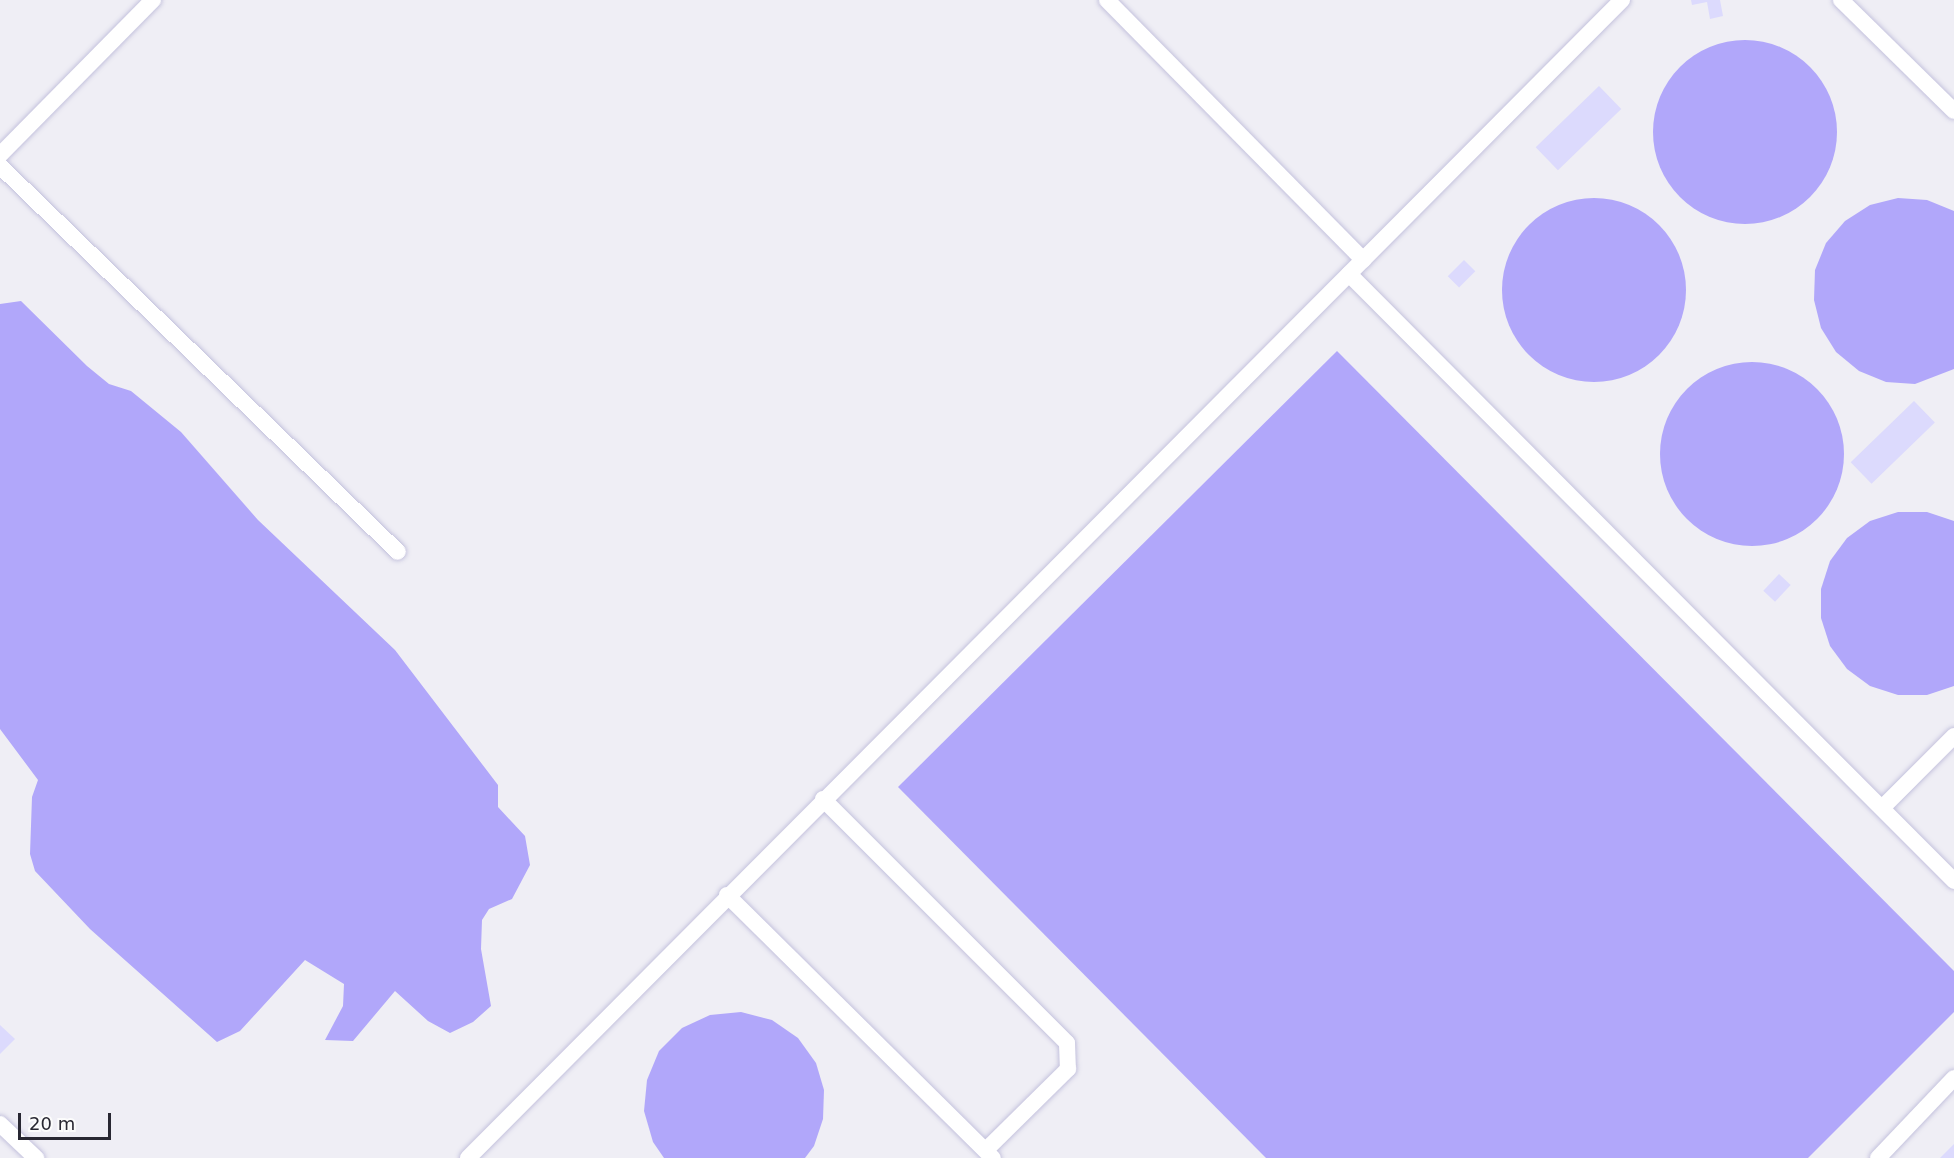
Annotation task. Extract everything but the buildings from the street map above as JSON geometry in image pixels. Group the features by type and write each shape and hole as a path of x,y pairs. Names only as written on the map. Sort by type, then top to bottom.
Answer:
{"lane":[{"path":"0,155 153,0"},
{"path":"1107,0 1363,260"},
{"path":"468,1158 727,895 1622,0"},
{"path":"1841,0 1954,111"},
{"path":"0,166 399,552"},
{"path":"1349,274 1954,881"},
{"path":"1882,808 1954,736"},
{"path":"727,895 989,1154 1068,1069 1067,1043 823,799"},
{"path":"1878,1158 1954,1078"},
{"path":"0,1124 36,1158"}],"shaded area":[{"path":"0,0 1954,0 1954,1158 0,1158"},
{"path":"1745,40 1780,47 1810,67 1830,97 1837,132 1830,167 1810,197 1780,217 1745,224 1710,217 1680,197 1660,167 1653,132 1660,97 1680,67 1710,47"},
{"path":"1594,198 1629,205 1659,225 1679,255 1686,290 1679,325 1659,355 1629,375 1594,382 1559,375 1529,355 1509,325 1502,290 1509,255 1529,225 1559,205"},
{"path":"1898,198 1927,200 1954,211 1954,369 1915,384 1886,382 1859,371 1836,352 1821,328 1814,300 1815,270 1826,243 1845,221 1870,205"},
{"path":"21,301 87,366 109,384 131,391 181,432 258,520 395,650 498,785 498,807 525,836 530,865 512,899 489,909 482,920 481,949 491,1006 473,1022 450,1033 428,1021 395,991 353,1041 325,1040 343,1006 344,984 305,960 240,1031 217,1042 90,929 35,871 30,854 32,797 38,780 0,729 0,304"},
{"path":"1337,351 1954,971 1954,1012 1808,1158 1266,1158 898,787"},
{"path":"1752,362 1787,369 1817,389 1837,419 1844,454 1837,489 1817,519 1787,539 1752,546 1717,539 1687,519 1667,489 1660,454 1667,419 1687,389 1717,369"},
{"path":"1898,512 1927,512 1954,521 1954,686 1927,695 1898,695 1870,686 1847,669 1830,646 1821,618 1821,589 1830,561 1847,538 1870,521"},
{"path":"741,1012 772,1020 798,1038 816,1063 824,1090 823,1119 814,1146 805,1158 664,1158 653,1142 644,1111 647,1080 659,1051 682,1028 710,1015"}]}
